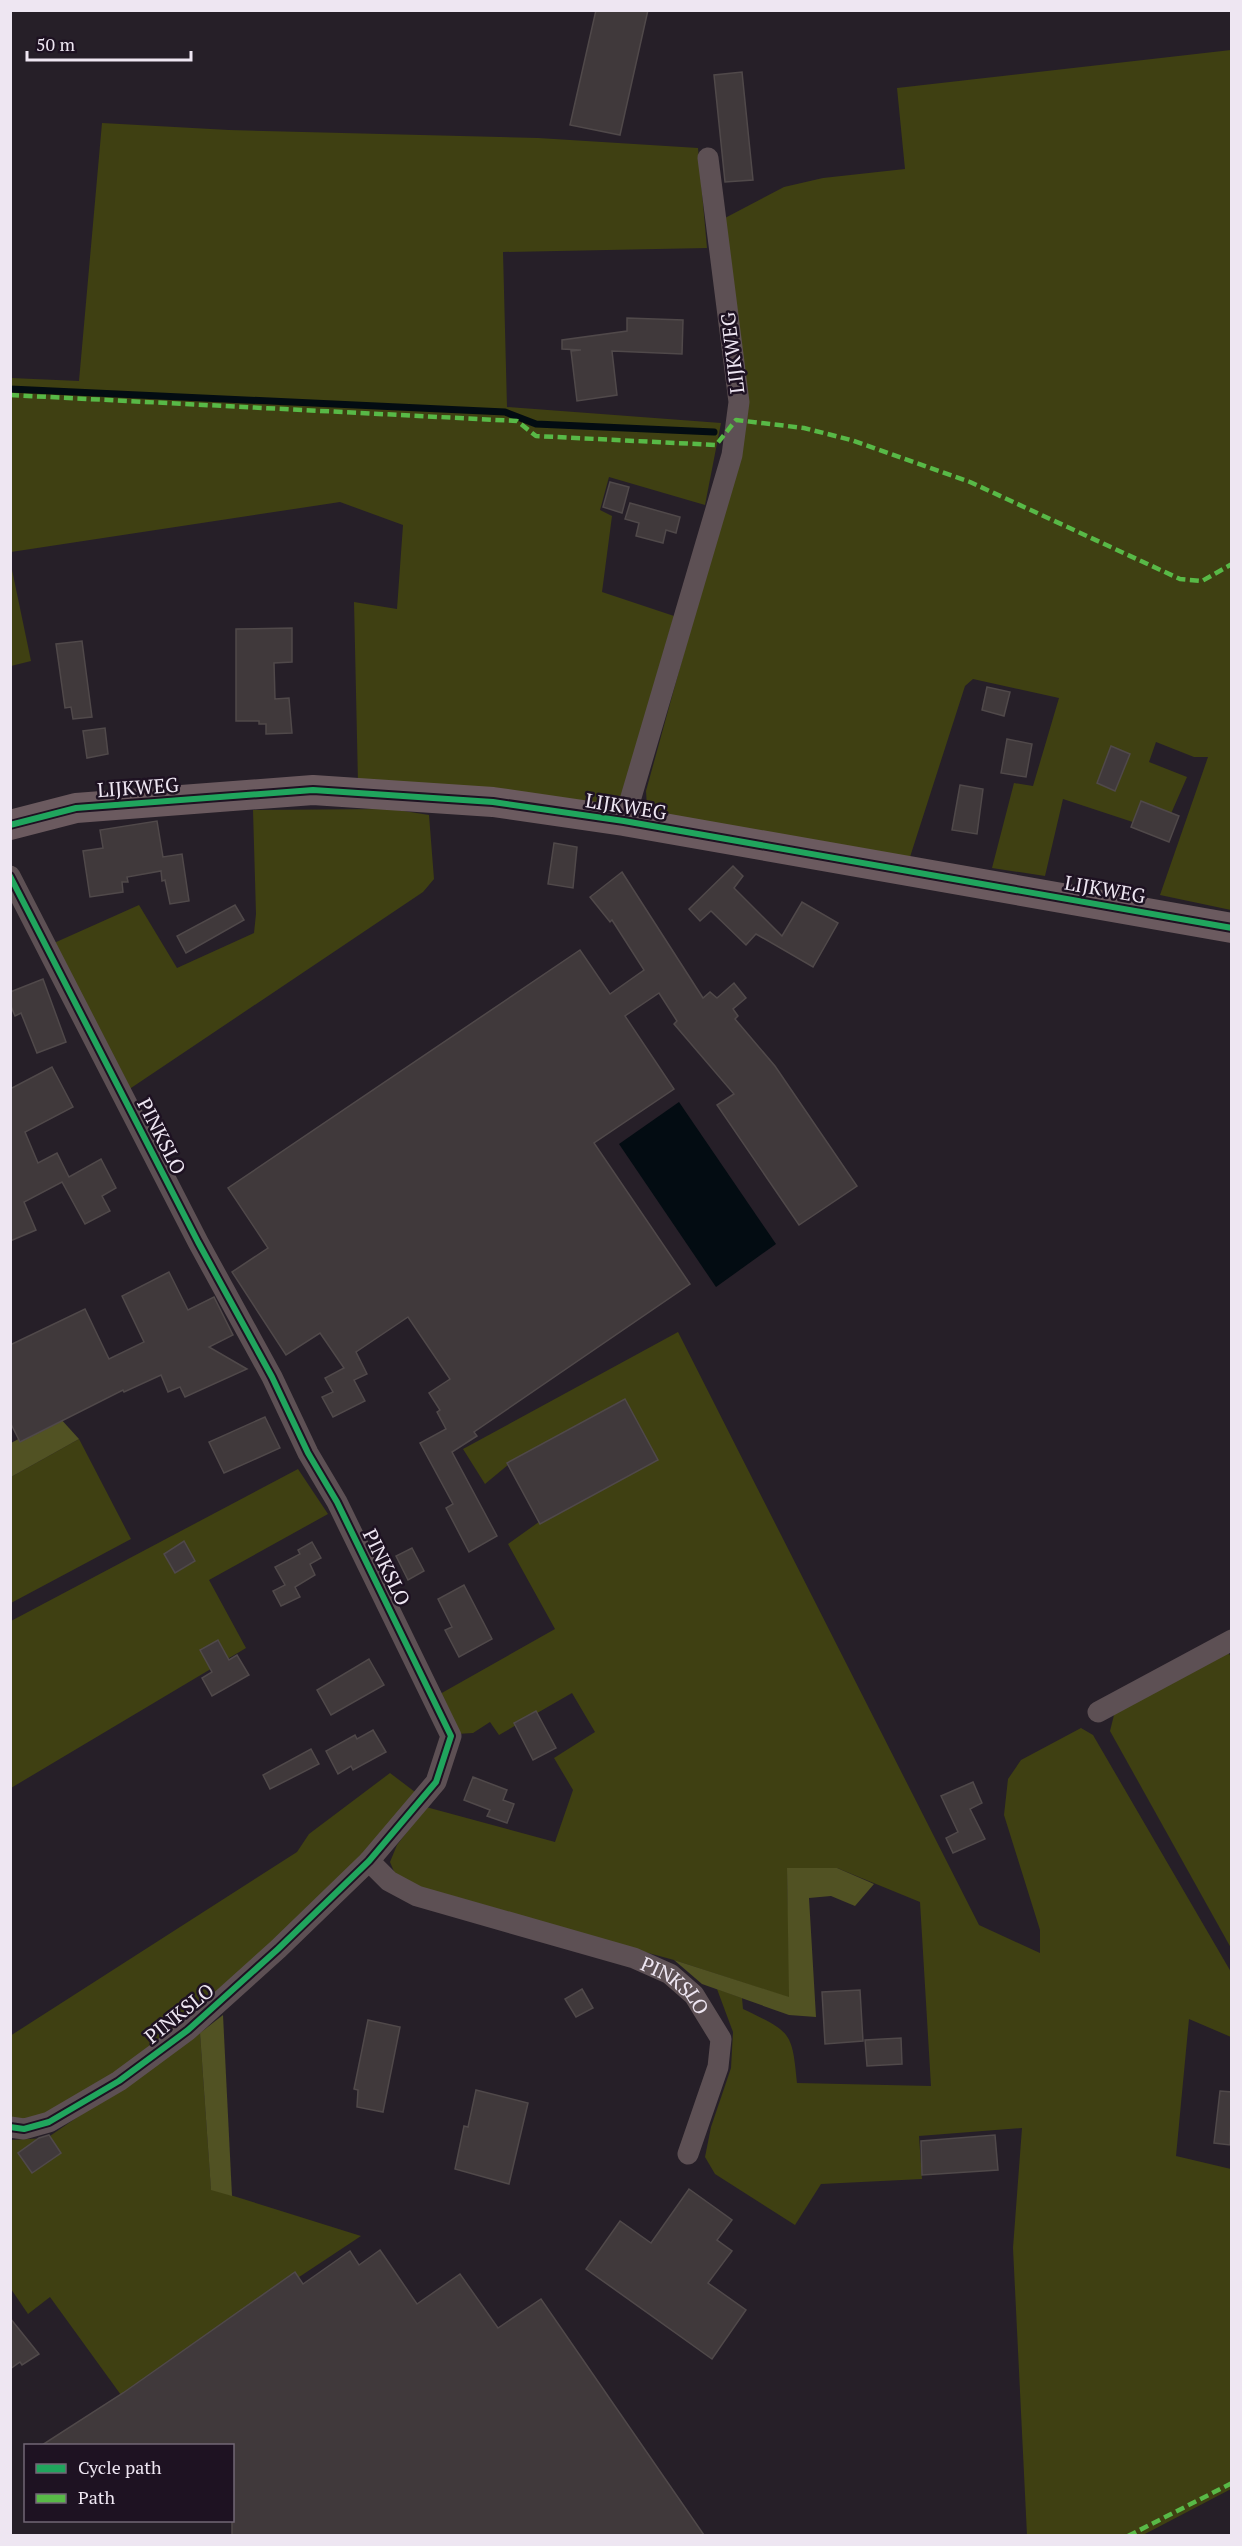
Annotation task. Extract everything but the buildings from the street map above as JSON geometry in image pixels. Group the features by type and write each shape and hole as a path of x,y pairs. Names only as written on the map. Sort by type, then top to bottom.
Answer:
{"street":[{"name":"LIJKWEG","path":"624,821 732,456 738,402 708,158"},
{"name":"LIJKWEG","path":"10,825 76,808 313,790 493,802 624,821 1232,928"},
{"name":"PINKSLO","path":"10,876 198,1242 272,1377 308,1453 337,1502 452,1736 436,1782 369,1861 278,1949 189,2030 119,2081 49,2122 24,2128 10,2127"},
{"path":"1098,1712 1232,1640"},
{"name":"PINKSLO","path":"369,1861 389,1881 417,1896 634,1958 670,1974 694,1995 721,2039 718,2067 688,2154"}],"shaded area":[{"path":"1231,50 1231,910 1160,895 1208,757 1194,757 1156,742 1149,762 1187,777 1163,832 1063,799 1045,876 992,868 1014,783 1033,786 1059,698 973,679 965,686 910,857 658,817 647,807 646,791 732,478 725,218 784,187 823,178 905,169 897,88"},
{"path":"102,123 229,130 538,138 698,148 707,248 503,252 507,407 721,423 705,505 609,477 600,510 612,516 602,592 674,616 621,799 607,810 358,783 354,602 397,609 403,525 340,502 11,552 11,378 79,381"},
{"path":"11,565 31,661 10,666"},
{"path":"391,809 429,815 434,879 423,892 128,1090 54,943 139,905 177,968 254,933 256,914 253,810"},
{"path":"679,1102 776,1244 716,1287 619,1144"},
{"path":"678,1332 979,1925 1040,1953 1040,1930 1004,1815 1008,1779 1021,1760 1081,1728 1093,1735 1231,1972 1231,2037 1189,2019 1176,2156 1231,2169 1231,2489 1143,2535 1027,2535 1013,2248 1022,2128 919,2136 922,2179 821,2184 795,2225 715,2174 705,2157 711,2127 731,2068 733,2032 717,1989 742,1998 743,2009 771,2023 786,2035 793,2053 797,2083 931,2086 920,1902 837,1868 787,1868 790,1998 674,1960 436,1895 398,1881 390,1862 397,1845 426,1807 555,1842 573,1790 554,1758 595,1732 572,1693 499,1735 490,1722 473,1733 456,1734 440,1694 555,1629 508,1544 543,1519 514,1460 485,1484 463,1449"},
{"path":"59,1417 79,1439 11,1477 11,1443"},
{"path":"79,1439 131,1539 11,1603 11,1477"},
{"path":"298,1469 328,1514 209,1580 246,1648 11,1788 11,1621"},
{"path":"1228,1652 1232,1659 1231,1948 1110,1731 1115,1711"},
{"path":"390,1773 415,1792 399,1815 276,1944 169,2040 59,2110 11,2123 10,2036 297,1852 309,1834"},
{"path":"787,1868 837,1868 874,1884 855,1906 831,1896 809,1898 816,2017 789,2015 702,1984 674,1960 789,1997"},
{"path":"223,2015 232,2196 211,2190 200,2033"},
{"path":"200,2033 211,2189 361,2236 121,2395 50,2297 28,2314 11,2289 10,2140 47,2138"}],"waterway":[{"path":"10,389 505,412 536,424 714,432"}],"marked path":[{"path":"10,395 517,421 536,436 716,445 736,420 804,428 851,440 970,482 1180,579 1202,581 1232,564"},
{"path":"1128,2536 1232,2483"}],"cycle path":[{"path":"10,825 76,808 313,790 493,802 624,821 1232,928"},
{"path":"10,876 198,1242 272,1377 308,1453 337,1502 451,1736 436,1782 369,1861 278,1949 188,2030 119,2081 49,2122 24,2129 10,2127"}]}
